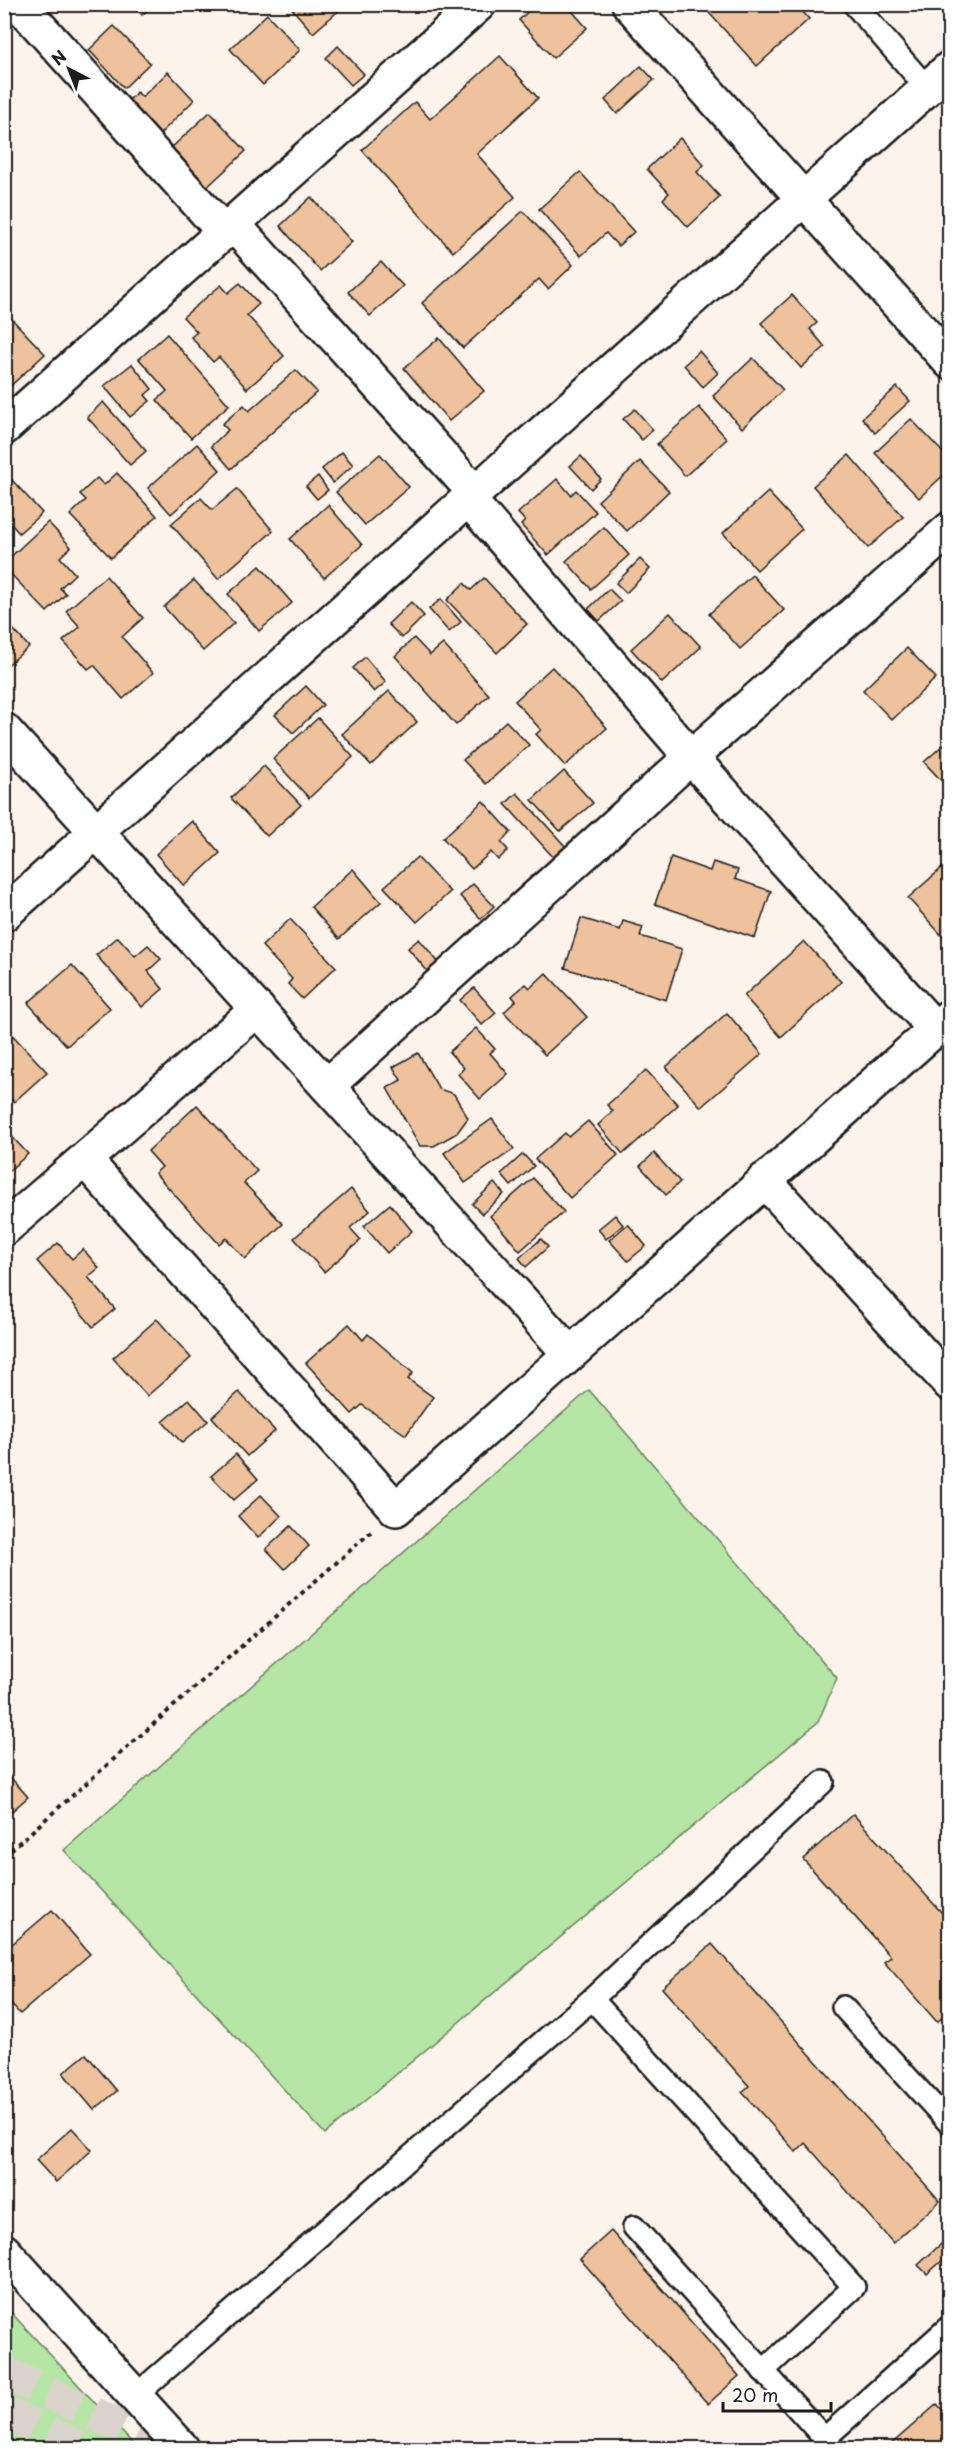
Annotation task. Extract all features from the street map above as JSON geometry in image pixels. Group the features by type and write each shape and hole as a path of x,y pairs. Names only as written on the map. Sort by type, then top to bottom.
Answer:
{"street":[{"path":"19,4 230,229 472,497 691,757 942,1022 568,1353 396,1509 85,1160"},
{"path":"4,428 230,229 479,4"},
{"path":"629,4 950,362"},
{"path":"4,914 938,78"},
{"path":"327,1086 691,757 950,529"},
{"path":"4,730 568,1353"},
{"path":"4,1229 258,1009"},
{"path":"764,1180 950,1384"},
{"path":"4,2251 182,2448"}],"lane":[{"path":"854,4 938,78"},
{"path":"135,2396 592,1999 823,1782"},
{"path":"592,1999 854,2287 763,2371"},
{"path":"843,2007 950,2124"},
{"path":"634,2227 828,2444 950,2325"}],"path":[{"path":"4,1856 396,1509"}],"green space":[{"path":"589,1390 837,1678 818,1722 325,2134 64,1850"},
{"path":"5,2306 137,2448 5,2448"}],"building":[{"path":"133,4 154,4 142,15"},
{"path":"288,4 342,4 344,6 313,33"},
{"path":"536,4 566,4 587,28 553,58 519,20"},
{"path":"701,4 796,4 809,19 757,66"},
{"path":"267,14 300,50 263,85 230,49"},
{"path":"114,26 150,63 124,88 89,50"},
{"path":"338,46 364,74 351,85 326,58"},
{"path":"500,56 538,98 477,154 515,197 453,252 362,150 415,102 430,119"},
{"path":"641,66 654,80 617,114 605,100"},
{"path":"168,72 194,100 159,135 127,102 137,92 142,97"},
{"path":"210,112 246,151 205,189 169,150"},
{"path":"680,138 704,165 697,172 720,197 688,227 663,199 669,193 647,169"},
{"path":"580,172 634,232 618,246 606,233 581,256 539,209"},
{"path":"311,197 352,242 320,271 280,226"},
{"path":"523,211 573,265 548,289 539,279 463,348 422,303"},
{"path":"381,262 403,286 370,316 348,292"},
{"path":"240,283 259,304 247,315 284,356 247,389 219,357 213,362 191,337 197,332 183,317 221,285 228,293"},
{"path":"792,295 817,323 810,329 825,347 801,368 761,323"},
{"path":"9,316 45,354 4,392 4,320"},
{"path":"167,334 229,405 191,438 157,400 167,391 139,359"},
{"path":"439,338 484,391 449,421 404,368"},
{"path":"699,351 718,373 703,387 684,365"},
{"path":"753,358 783,390 742,428 713,396"},
{"path":"132,364 152,389 145,395 150,401 130,417 104,386"},
{"path":"296,370 317,392 231,469 211,446 228,430 222,424 244,405 249,411"},
{"path":"897,387 910,401 875,433 862,418"},
{"path":"103,402 146,451 130,465 87,417"},
{"path":"699,407 727,439 685,476 657,444"},
{"path":"635,409 653,430 642,440 623,419"},
{"path":"911,419 950,460 950,469 919,498 875,453"},
{"path":"197,444 220,470 171,514 148,488"},
{"path":"342,452 353,465 333,483 322,469"},
{"path":"380,454 409,487 365,525 336,492"},
{"path":"849,455 903,517 868,548 813,486"},
{"path":"581,456 601,479 591,489 570,466"},
{"path":"640,461 669,491 627,531 598,501"},
{"path":"117,473 157,516 111,558 70,515 86,500 80,494 97,478 104,485"},
{"path":"318,476 328,490 317,499 306,486"},
{"path":"557,479 571,495 576,490 596,512 548,555 521,525 525,521 518,513"},
{"path":"12,480 42,513 19,533 11,524 4,529 4,487"},
{"path":"237,489 273,531 218,579 171,524 201,498 212,510"},
{"path":"768,492 802,529 757,570 723,533"},
{"path":"328,505 362,545 324,578 290,539"},
{"path":"48,522 71,547 60,557 75,574 60,588 66,594 47,612 4,567 4,563"},
{"path":"604,527 629,555 591,589 566,561"},
{"path":"640,559 650,569 626,593 616,583"},
{"path":"260,566 292,603 259,631 228,594"},
{"path":"752,575 784,610 740,649 709,614"},
{"path":"106,576 143,618 122,637 153,673 123,699 94,665 88,669 63,641 80,627 66,611"},
{"path":"484,578 527,624 497,653 447,600 464,583 471,590"},
{"path":"194,580 234,623 203,651 164,607"},
{"path":"609,589 621,601 599,621 588,609"},
{"path":"441,599 461,622 449,632 429,609"},
{"path":"411,602 424,616 402,638 388,624"},
{"path":"670,613 701,647 662,683 631,649"},
{"path":"4,619 29,647 4,668"},
{"path":"414,638 430,655 443,644 489,695 456,725 395,656"},
{"path":"907,648 936,678 892,720 863,690"},
{"path":"365,657 386,682 374,692 353,668"},
{"path":"552,667 607,728 565,766 536,734 541,730 515,701"},
{"path":"306,686 323,705 293,733 275,715"},
{"path":"389,691 417,722 371,765 342,734"},
{"path":"318,718 353,757 309,798 273,759"},
{"path":"506,721 529,745 486,784 463,760"},
{"path":"950,739 950,790 924,762"},
{"path":"264,766 301,805 267,836 231,798"},
{"path":"564,771 593,803 560,831 532,800"},
{"path":"517,793 566,847 554,858 505,804"},
{"path":"483,801 511,832 501,842 508,850 498,860 491,852 472,869 443,838"},
{"path":"192,821 220,853 184,886 156,854"},
{"path":"417,857 450,892 417,922 384,887"},
{"path":"671,857 710,871 713,862 738,870 735,879 771,891 755,938 655,904"},
{"path":"950,861 950,935 945,939 908,898"},
{"path":"353,869 381,902 339,939 311,907"},
{"path":"473,884 494,906 481,919 460,896"},
{"path":"581,918 620,930 623,921 643,927 640,936 682,949 666,1000 565,968"},
{"path":"290,919 336,967 302,999 288,984 292,979 262,946"},
{"path":"118,937 135,956 148,945 161,959 148,971 163,989 142,1007 96,955"},
{"path":"419,939 439,963 428,972 408,948"},
{"path":"804,941 841,982 781,1037 744,996"},
{"path":"72,965 110,1008 67,1046 28,1003"},
{"path":"546,973 587,1017 545,1055 504,1012 516,1001 512,996 526,984 530,988"},
{"path":"474,988 496,1013 482,1025 460,1000"},
{"path":"727,1013 762,1054 701,1107 666,1067"},
{"path":"4,1026 47,1072 14,1102 4,1092"},
{"path":"476,1028 495,1049 490,1053 508,1074 480,1099 458,1074 464,1068 449,1052"},
{"path":"418,1053 439,1089 454,1094 468,1118 457,1133 434,1146 420,1146 387,1088 401,1080 393,1067"},
{"path":"646,1070 678,1105 623,1154 598,1125 613,1111 607,1105"},
{"path":"197,1105 257,1171 244,1183 283,1224 245,1259 226,1238 219,1244 155,1173 162,1167 148,1151"},
{"path":"492,1119 514,1149 465,1183 444,1153"},
{"path":"588,1121 618,1155 570,1198 535,1159 565,1133 569,1137"},
{"path":"4,1128 28,1154 4,1175"},
{"path":"654,1153 680,1182 666,1195 640,1166"},
{"path":"523,1154 534,1166 511,1186 501,1174"},
{"path":"533,1178 564,1212 520,1251 490,1216"},
{"path":"494,1183 504,1194 482,1214 472,1204"},
{"path":"351,1189 370,1211 350,1228 361,1240 324,1272 294,1238"},
{"path":"390,1204 412,1231 387,1253 364,1226"},
{"path":"615,1215 623,1225 606,1239 598,1229"},
{"path":"628,1224 646,1246 628,1261 609,1240"},
{"path":"541,1239 548,1247 526,1267 519,1258"},
{"path":"58,1243 72,1259 83,1249 99,1268 88,1277 115,1309 93,1327 37,1261"},
{"path":"157,1319 191,1358 147,1396 113,1358"},
{"path":"349,1324 363,1340 368,1334 413,1373 408,1379 433,1397 406,1435 362,1405 352,1414 306,1363"},
{"path":"239,1392 275,1431 247,1456 212,1417"},
{"path":"189,1399 208,1421 182,1443 163,1422"},
{"path":"236,1454 258,1479 234,1500 211,1476"},
{"path":"261,1495 281,1516 258,1538 238,1516"},
{"path":"291,1526 309,1546 285,1569 266,1549"},
{"path":"4,1770 28,1797 4,1818"},
{"path":"853,1814 950,1922 950,2017 947,2013 937,2022 884,1962 891,1957 803,1859"},
{"path":"52,1910 90,1954 20,2014 4,1997 4,1951"},
{"path":"712,1944 940,2201 893,2243 805,2143 796,2152 742,2092 749,2086 662,1988"},
{"path":"86,2054 117,2091 94,2110 63,2073"},
{"path":"72,2128 92,2150 56,2182 36,2160"},
{"path":"611,2231 739,2376 708,2404 580,2259"},
{"path":"950,2236 950,2254 927,2274 918,2265"},
{"path":"937,2404 950,2418 950,2448 887,2448"}],"tunnel":[{"path":"4,2372 167,2448"},
{"path":"4,2412 80,2448"}]}
